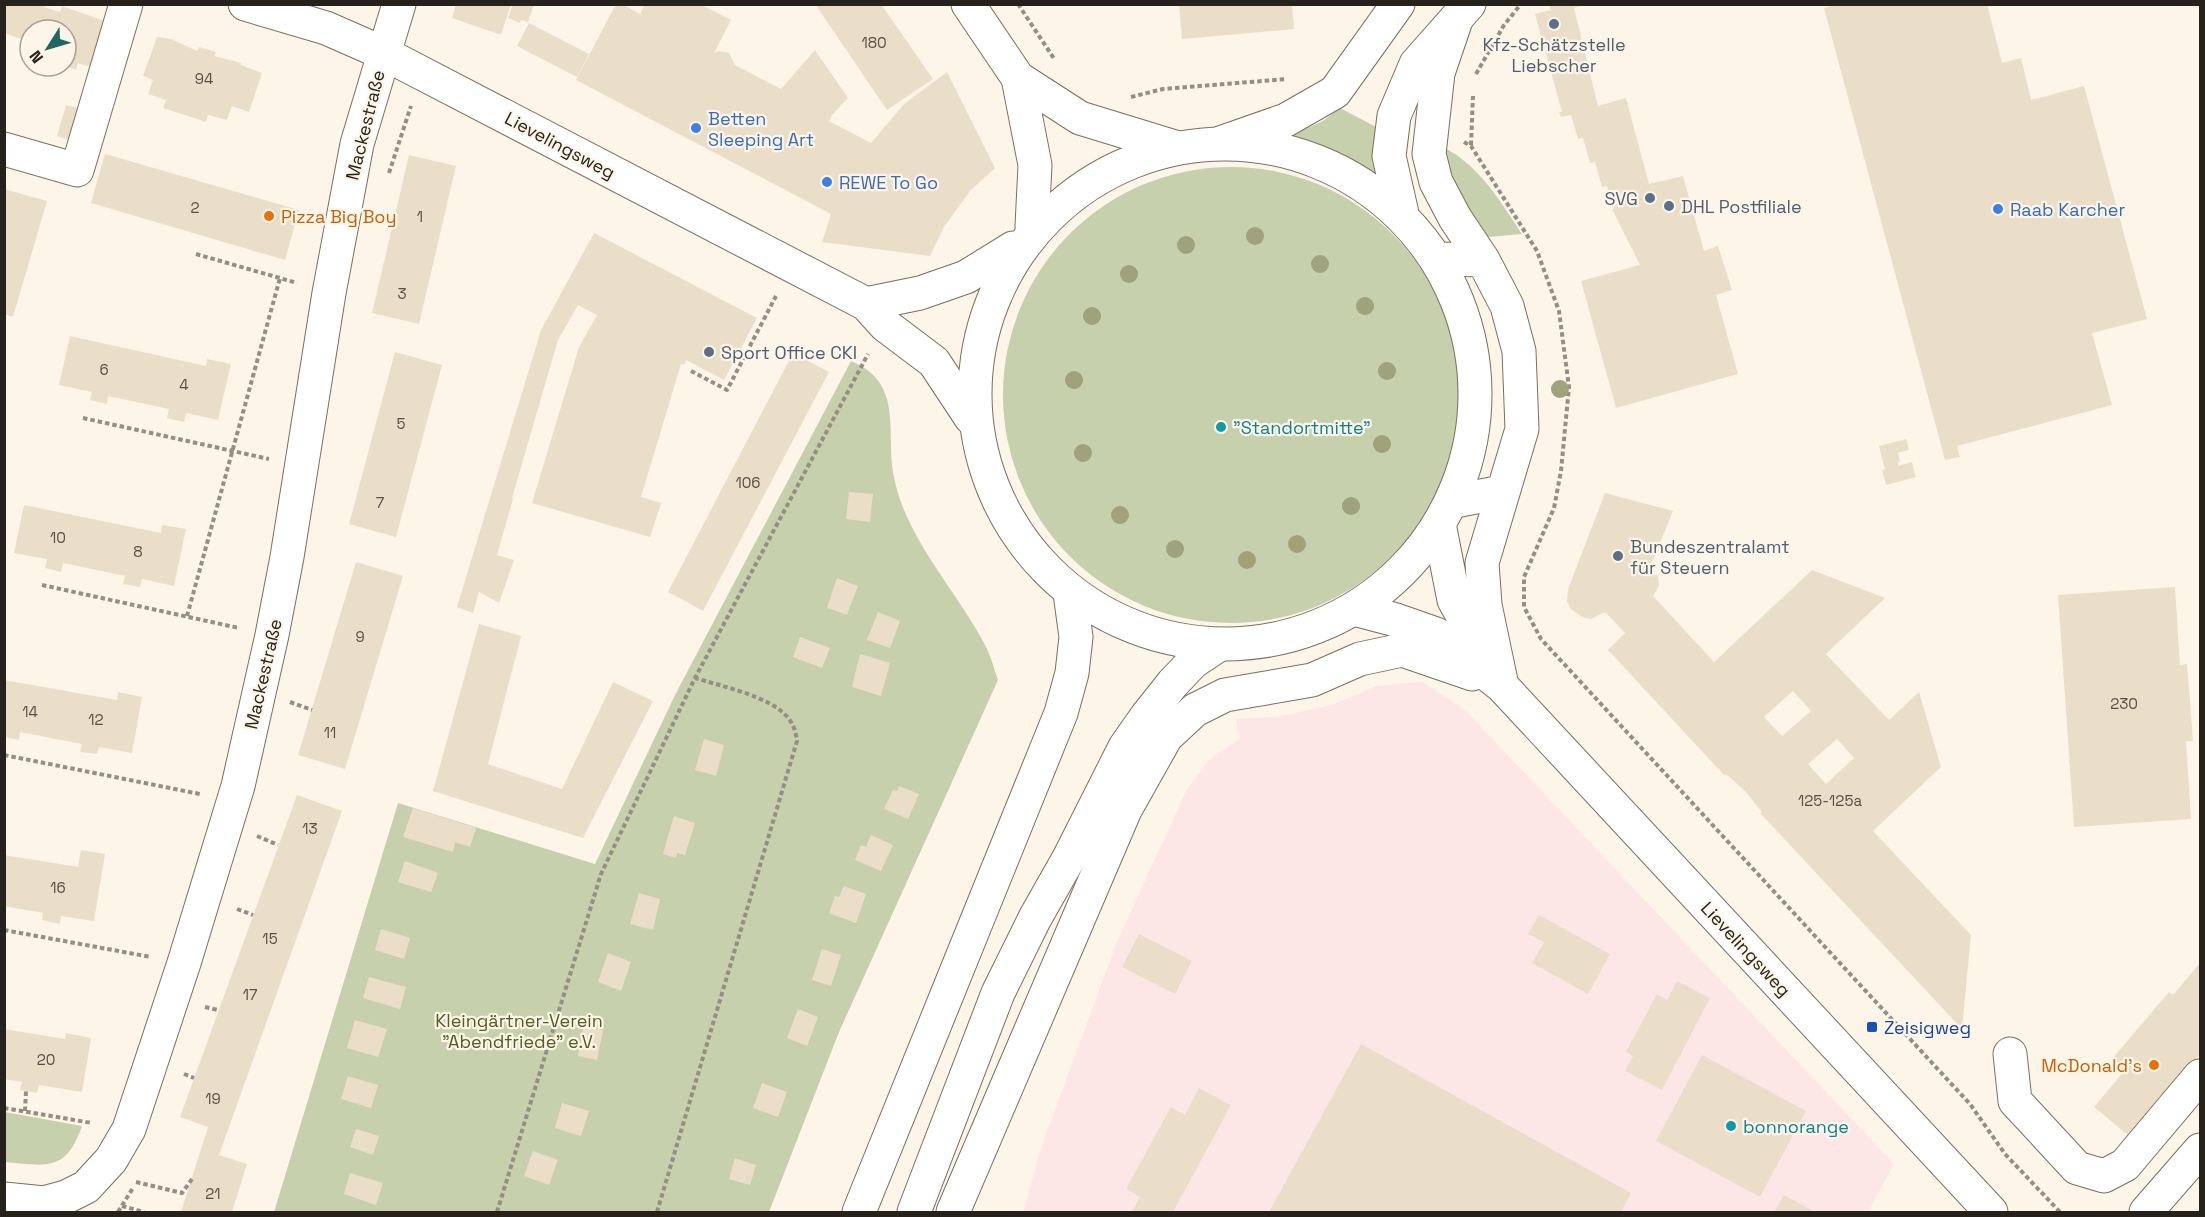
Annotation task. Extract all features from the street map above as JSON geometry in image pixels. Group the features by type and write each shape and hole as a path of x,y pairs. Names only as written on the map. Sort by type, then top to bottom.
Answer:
{"main road":[{"path":"4,149 77,170 126,4"},
{"name":"Lievelingsweg","path":"245,4 326,28 383,53 792,266 876,314 934,362 971,418"},
{"name":"Mackestraße","path":"4,1199 44,1203 66,1197 86,1187 111,1160 129,1130 184,963 238,786 287,557 329,292 357,144 399,4"},
{"path":"968,4 1018,78 1035,165 1023,237 988,307 976,353 971,418 994,486 1030,546 1070,593 1123,618 1217,646 1264,642 1308,632 1354,609 1397,581 1448,515 1472,454 1479,401 1469,327 1439,259 1403,218 1353,183 1316,168 1220,143"},
{"path":"876,314 920,292 966,277 1023,237 1079,186 1123,162 1178,148 1220,143 1286,120 1335,92 1398,4"},
{"path":"1403,218 1389,156 1394,116 1416,64 1462,12"},
{"path":"1462,12 1438,73 1430,127 1429,154 1436,182 1455,218 1483,260 1507,306 1519,351 1522,429 1482,563 1485,605 1502,686"},
{"path":"1018,78 1080,118 1178,148"},
{"path":"1439,259 1483,260"},
{"path":"1448,515 1502,492"},
{"name":"Lievelingsweg","path":"1448,515 1454,600 1502,686"},
{"path":"859,1212 1061,713 1072,673 1076,636 1070,593"},
{"name":"Lievelingsweg","path":"1354,609 1436,634 1502,686 1991,1212"},
{"path":"914,1212 998,993 1125,747 1173,683 1193,662 1217,646"},
{"path":"953,1212 1125,810 1166,737 1195,710 1225,696 1312,680 1360,658 1402,650 1502,686"},
{"path":"2010,1054 2015,1101 2078,1168 2104,1176 2125,1165 2200,1076"},
{"path":"933,1212 946,1128"},
{"path":"2146,1212 2200,1150"}],"path":[{"path":"1018,4 1056,62"},
{"path":"1473,79 1504,25 1521,4"},
{"path":"1121,99 1163,89 1293,78"},
{"path":"1471,146 1473,90"},
{"path":"1461,140 1471,146 1537,252 1559,311 1569,387 1561,471 1554,508 1524,577 1524,607 1541,639 1970,1104 2006,1154 2060,1212"},
{"path":"196,254 329,292"},
{"path":"691,371 727,390 792,266"},
{"path":"187,616 280,278"},
{"path":"497,1212 601,874 695,678 861,366 876,314"},
{"path":"83,418 302,466"},
{"path":"42,585 272,635"},
{"path":"657,1212 797,741 795,729 788,717 766,702 695,678"},
{"path":"280,698 312,710"},
{"path":"4,755 233,800"},
{"path":"253,835 278,845"},
{"path":"4,930 184,963"},
{"path":"25,1112 26,1091"},
{"path":"4,1108 129,1130"},
{"path":"136,1182 182,1193 192,1179"},
{"path":"122,1206 144,1212"}],"shaded area":[{"name":"bonnorange","path":"1422,682 1464,709 1894,1164 1868,1212 1023,1212 1041,1148 1117,942 1187,789 1210,759 1240,739 1236,719 1277,717 1332,705 1377,686"}],"green space":[{"path":"1340,108 1378,128 1381,180 1375,183 1323,156 1284,146 1283,140 1323,121"},
{"path":"1443,147 1468,164 1488,185 1522,234 1488,237 1452,184"},
{"path":"1231,167 1275,171 1318,184 1358,205 1392,234 1421,268 1442,308 1455,351 1459,395 1455,439 1442,482 1421,522 1392,556 1358,585 1318,606 1275,619 1231,623 1187,619 1144,606 1104,585 1070,556 1041,522 1020,482 1007,439 1003,395 1007,351 1020,308 1041,268 1070,234 1104,205 1144,184 1187,171"},
{"name":"Kleingärtner-Verein \"Abendfriede\" e.V.","path":"851,361 868,370 879,382 886,396 891,427 894,477 900,500 921,543 985,645 998,680 839,1032 769,1212 274,1212 398,803 595,864 675,695"},
{"path":"5,1112 82,1126 76,1141 62,1159 53,1163 32,1165 5,1162"}],"building":[{"path":"4,4 44,4 44,7 60,12 62,6 105,21 90,67 78,63 78,18 18,18 18,38 4,33"},
{"path":"456,4 511,4 501,35 452,18"},
{"path":"513,4 534,4 528,22 521,20 520,23 508,18"},
{"path":"616,4 622,4 640,14 645,4 700,4 731,20 714,53 719,51 729,53 735,65 781,89 815,50 848,98 829,121 871,143 904,104 947,72 995,168 970,191 944,227 930,256 822,242 831,214 576,80"},
{"path":"815,4 881,4 933,79 887,110"},
{"path":"1179,4 1292,4 1294,29 1182,39"},
{"path":"1549,4 1584,4 1574,8 1598,106 1626,98 1649,184 1683,176 1704,251 1718,246 1732,290 1716,295 1738,374 1616,408 1581,281 1640,265 1612,209 1614,209 1607,186 1602,187 1595,162 1590,163 1583,138 1578,139 1571,115 1561,117 1559,112 1562,112 1535,14 1551,10"},
{"name":"Raab Karcher","path":"1838,4 1987,4 2002,63 2021,58 2031,100 2084,86 2147,319 2092,333 2112,405 1957,446 1960,457 1945,460 1824,8"},
{"path":"529,23 589,54 577,77 517,46"},
{"path":"157,37 171,39 197,51 199,47 216,52 214,56 241,63 241,65 262,73 249,112 232,106 227,120 208,115 206,122 163,108 166,100 148,94 153,80 143,76"},
{"path":"66,105 81,109 72,141 57,136"},
{"path":"105,154 299,210 285,260 91,203"},
{"path":"409,155 456,166 419,324 372,313"},
{"path":"4,189 47,201 13,317 4,314"},
{"path":"594,233 757,318 724,380 686,360 684,365 681,364 641,497 661,503 650,537 532,503 579,347 597,315 578,305 558,340 497,555 514,560 499,603 479,592 473,613 457,607 541,330"},
{"path":"70,336 206,366 207,359 231,364 218,420 186,413 184,422 167,418 169,409 108,396 107,404 90,400 92,392 59,385"},
{"path":"395,352 442,365 396,537 349,524"},
{"path":"793,353 829,372 703,611 668,592"},
{"name":"\"Standortmitte\"","path":"1221,420 1226,422 1228,427 1226,432 1221,434 1216,432 1214,427 1216,422"},
{"path":"1906,439 1909,450 1898,453 1900,462 1898,466 1912,462 1916,477 1886,485 1882,470 1885,469 1879,446"},
{"path":"849,492 873,494 870,522 846,519"},
{"path":"1605,493 1673,511 1648,572 1658,576 1659,586 1653,596 1714,662 1812,570 1885,598 1826,654 1889,720 1919,692 1941,767 1873,831 1971,935 1962,1029 1760,813 1762,812 1745,791 1726,774 1725,776 1608,650 1625,633 1605,612 1591,619 1582,617 1571,609 1567,601 1568,589","holes":["1793,691 1811,711 1782,736 1764,717","1837,739 1854,758 1826,784 1808,764"]},
{"path":"24,505 161,533 162,525 186,529 174,586 142,579 140,587 123,584 125,576 63,563 61,572 45,568 47,559 14,553"},
{"path":"356,562 403,576 345,769 298,755"},
{"path":"837,578 858,586 847,615 827,608"},
{"path":"2175,587 2180,665 2187,664 2193,741 2186,741 2191,819 2074,827 2058,595"},
{"path":"878,612 900,621 890,648 867,640"},
{"path":"479,624 521,636 488,764 562,789 613,682 653,701 583,838 433,791"},
{"path":"800,637 830,648 822,668 793,657"},
{"path":"860,654 890,663 881,696 852,687"},
{"path":"4,680 117,700 118,692 142,697 132,753 99,747 97,754 80,752 82,744 20,732 19,740 4,737"},
{"path":"704,739 724,745 716,776 695,770"},
{"path":"899,786 919,794 908,819 884,809 893,790 897,791"},
{"path":"297,795 342,811 219,1155 247,1164 232,1212 181,1212 208,1127 180,1117"},
{"path":"413,808 476,828 470,847 455,842 453,852 403,837"},
{"path":"674,816 695,823 685,855 677,853 676,858 663,854"},
{"path":"871,835 893,845 881,871 855,860 861,845 866,847"},
{"path":"81,850 105,854 94,921 61,916 60,924 42,920 43,913 4,906 4,855 78,867"},
{"path":"405,861 438,873 431,892 398,882"},
{"path":"844,886 866,894 856,923 829,913 835,896 839,897"},
{"path":"639,893 660,899 653,930 630,924"},
{"path":"1539,915 1610,954 1588,994 1532,963 1544,942 1528,934"},
{"path":"381,929 410,938 404,959 375,950"},
{"path":"1139,934 1192,961 1175,994 1122,967"},
{"path":"822,949 841,955 831,986 812,980"},
{"path":"608,953 631,962 621,991 598,982"},
{"name":"McDonald's","path":"2200,963 2200,1054 2129,1136 2094,1107 2124,1071 2111,1060 2169,992 2173,995"},
{"path":"369,977 406,987 400,1009 363,998"},
{"path":"1677,981 1710,998 1662,1090 1625,1071 1633,1056 1626,1052 1657,994 1667,1000"},
{"path":"798,1009 818,1017 807,1046 787,1038"},
{"path":"355,1020 387,1029 378,1057 347,1048"},
{"path":"584,1026 603,1030 597,1060 578,1056"},
{"path":"4,1029 65,1039 66,1033 91,1038 82,1092 39,1085 37,1093 20,1090 22,1082 4,1079"},
{"path":"1361,1044 1631,1193 1621,1212 1269,1212"},
{"name":"bonnorange","path":"1702,1055 1806,1111 1760,1197 1656,1141"},
{"path":"348,1076 378,1085 371,1108 341,1099"},
{"path":"762,1083 787,1092 778,1117 753,1108"},
{"path":"1199,1088 1231,1105 1173,1212 1132,1212 1140,1197 1126,1189 1171,1107 1185,1115"},
{"path":"562,1103 589,1111 581,1136 555,1128"},
{"path":"356,1129 379,1136 373,1155 350,1147"},
{"path":"533,1151 558,1160 549,1185 524,1176"},
{"path":"735,1158 756,1165 750,1185 729,1179"},
{"path":"350,1173 383,1183 376,1205 344,1194"},
{"path":"1784,1195 1815,1212 1774,1212"}],"place":[{"name":"Kfz-Schätzstelle Liebscher","path":"1554,24"},
{"name":"Betten Sleeping Art","path":"696,128"},
{"name":"REWE To Go","path":"827,182"},
{"name":"SVG","path":"1650,198"},
{"name":"DHL Postfiliale","path":"1669,206"},
{"name":"Raab Karcher","path":"1998,209"},
{"name":"Pizza Big Boy","path":"269,216"},
{"name":"Sport Office CKI","path":"709,352"},
{"name":"\"Standortmitte\"","path":"1221,427"},
{"name":"Bundeszentralamt für Steuern","path":"1618,556"},
{"name":"Zeisigweg","path":"1872,1027"},
{"name":"McDonald's","path":"2154,1065"},
{"name":"bonnorange","path":"1731,1126"}]}
